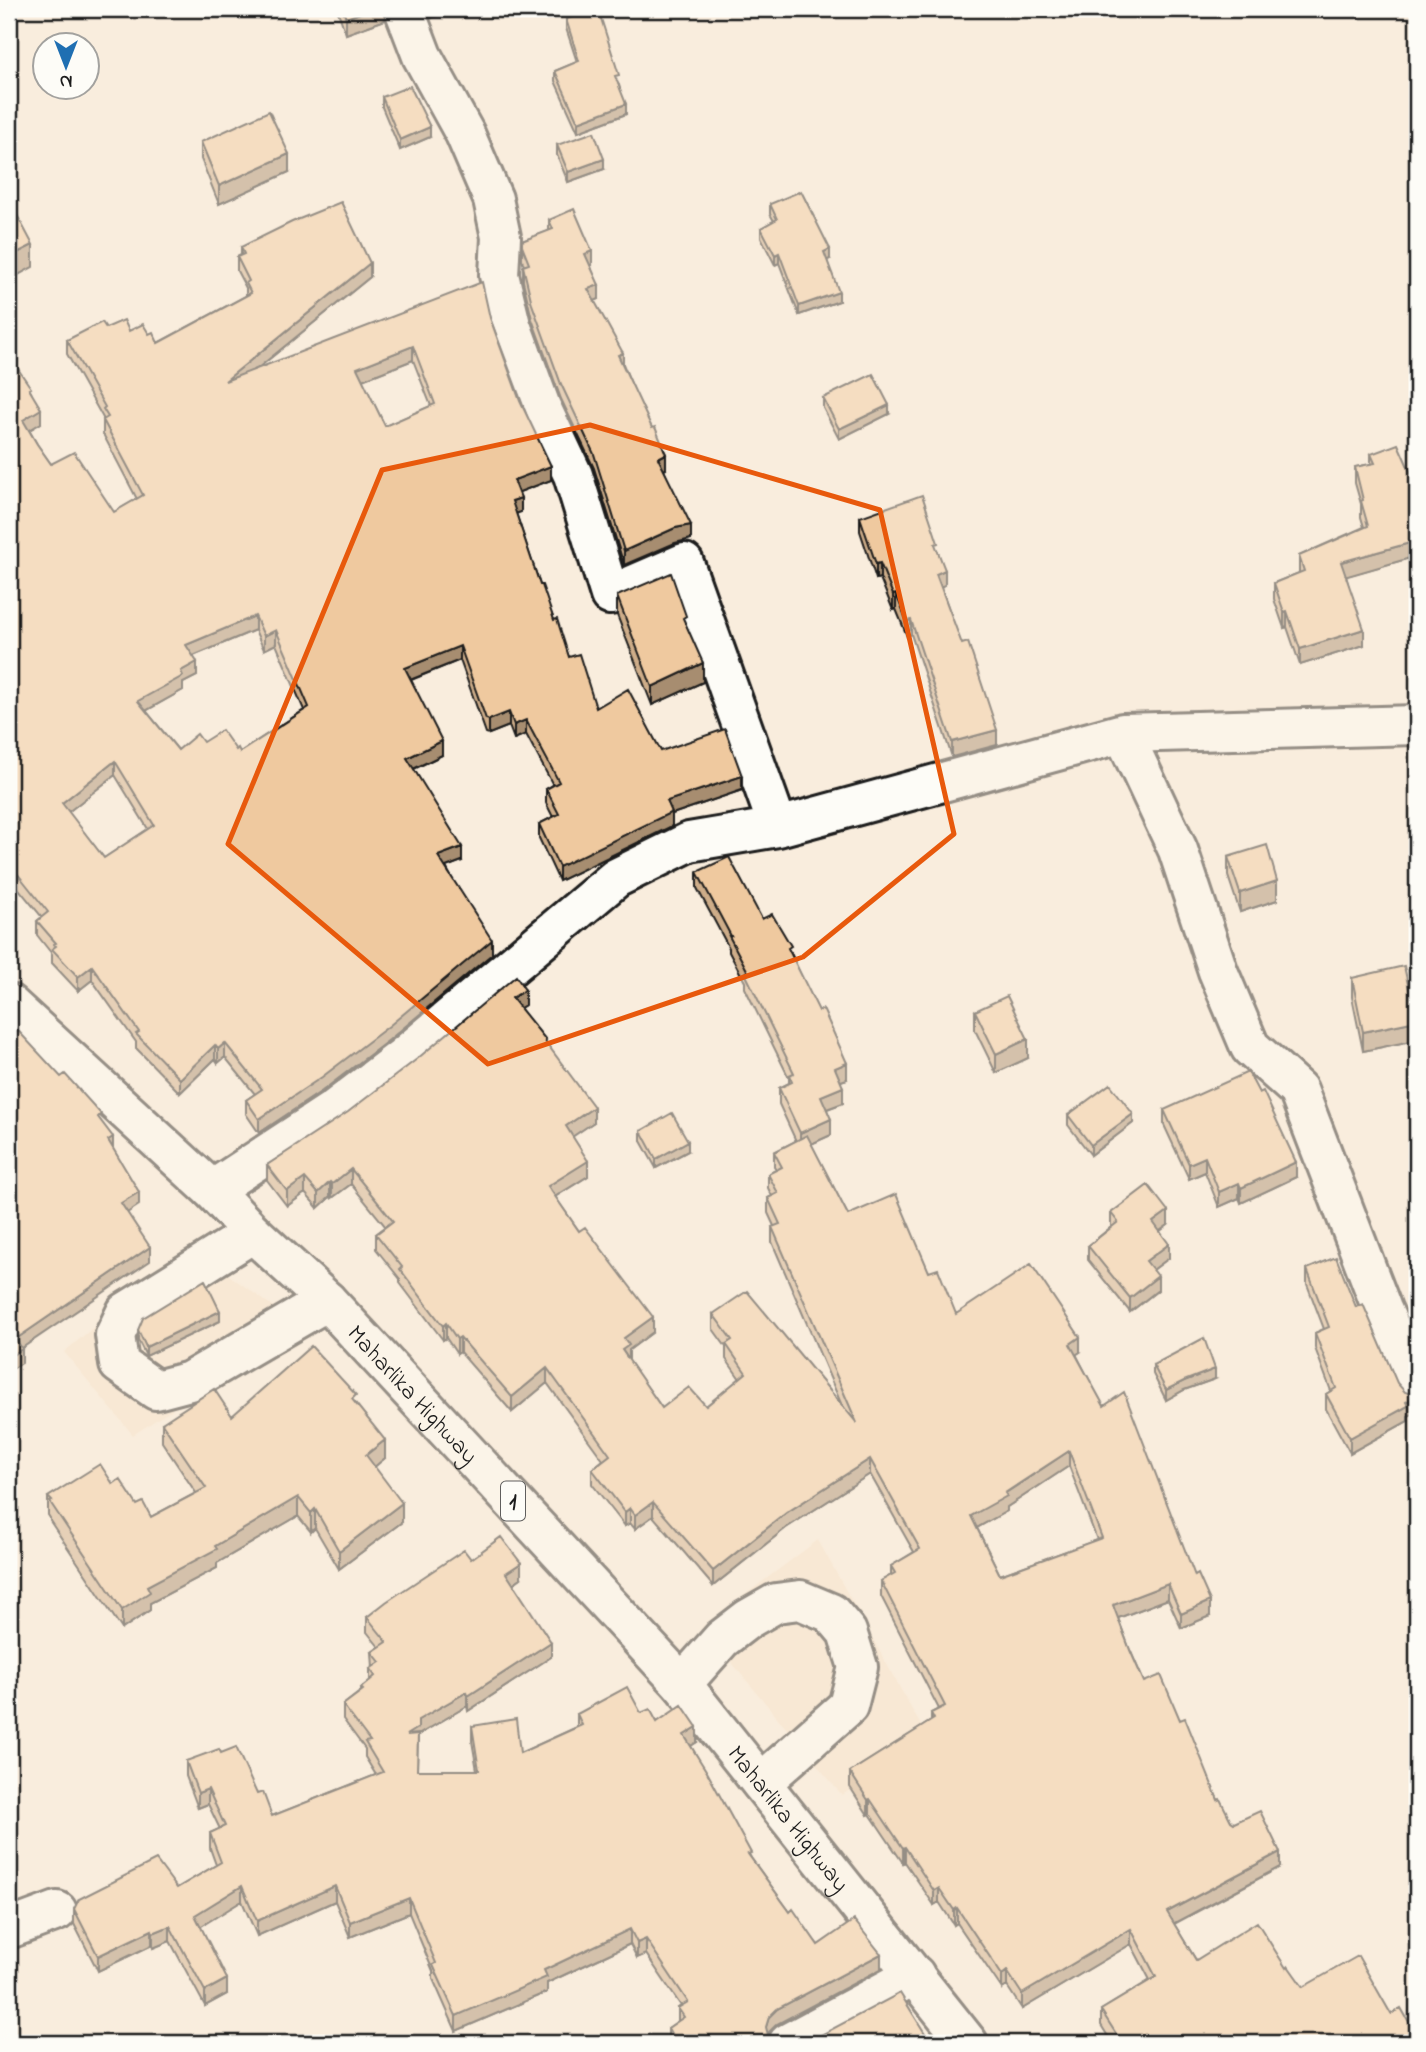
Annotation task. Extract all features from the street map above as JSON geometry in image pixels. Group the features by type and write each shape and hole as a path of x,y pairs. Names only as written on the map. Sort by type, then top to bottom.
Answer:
{"main road":[{"path":"404,9 422,56 465,134 493,198 501,237 499,275 510,325 541,407 573,475 610,595 684,564 778,827"},
{"path":"212,1190 335,1109 403,1057 617,878 689,842 778,827 1123,733 1417,724"},
{"path":"1123,733 1178,850 1218,971 1250,1047 1298,1090 1382,1309 1417,1389"},
{"name":"Maharlika Highway","path":"11,1009 212,1190 253,1233 327,1301 682,1684 968,2043"},
{"path":"253,1233 126,1312 115,1335 119,1364 156,1390 190,1381 327,1301"},
{"path":"682,1684 722,1639 748,1619 776,1603 800,1600 831,1613 847,1632 858,1667 848,1706 761,1783"},
{"path":"9,1929 57,1911"},
{"path":"788,2043 915,1975"}],"highlighted area":[{"path":"590,425 880,510 954,834 803,957 488,1064 228,844 382,470"}],"shaded area":[{"path":"190,1247 300,1326 133,1435 64,1352"},
{"path":"818,1540 930,1742 842,1795 702,1627"}],"building":[{"path":"342,9 371,9 346,18"},
{"path":"598,9 619,75 615,76 626,104 578,122 555,71 579,61 566,19"},
{"path":"410,86 430,127 400,140 382,97"},
{"path":"269,111 289,154 219,186 201,142"},
{"path":"594,132 604,159 568,172 557,145"},
{"path":"801,191 830,249 824,252 839,292 799,306 779,253 775,255 761,228 777,219 770,204"},
{"path":"9,200 33,245 9,257"},
{"path":"341,202 370,263 225,381 482,282 490,318 520,401 551,466 514,480 521,498 512,501 540,585 554,620 557,619 569,657 579,654 596,708 628,689 661,751 725,729 742,776 667,801 672,812 559,867 539,824 559,814 546,789 559,782 526,720 514,725 509,712 486,719 460,646 405,668 442,741 407,758 462,847 438,856 492,940 389,1026 322,1077 259,1119 246,1100 262,1089 225,1043 218,1049 215,1045 180,1079 136,1034 139,1032 92,966 78,977 52,949 56,943 37,921 48,912 9,863 9,359 31,388 29,389 41,409 23,420 37,444 51,464 74,452 114,512 143,495 103,420 108,417 103,409 105,407 67,340 102,322 106,328 124,320 129,331 143,324 149,334 153,332 158,343 251,293 246,283 249,281 237,257 244,254 241,247","holes":["413,346 435,404 385,426 357,368","255,616 264,636 276,630 309,707 240,752 222,730 203,742 197,734 178,750 138,701 183,676 181,671 197,662 186,645","115,761 154,825 104,858 62,803"]},
{"path":"574,209 592,251 585,254 599,285 588,289 623,353 618,355 666,454 658,458 691,525 675,528 624,551 594,454 561,384 532,304 523,266 529,264 522,241 553,229 549,220"},
{"path":"873,374 889,405 839,429 823,398"},
{"path":"1398,444 1417,487 1417,518 1411,520 1417,541 1341,562 1364,629 1300,649 1274,583 1304,571 1299,556 1368,526 1355,467 1375,463 1371,454"},
{"path":"922,495 945,570 936,574 962,644 968,642 997,730 952,742 911,620 907,621 880,563 876,564 860,517"},
{"path":"671,573 686,616 683,618 703,663 652,687 617,596"},
{"path":"1267,845 1277,881 1240,893 1228,857"},
{"path":"729,857 762,919 772,914 791,946 788,948 819,1011 823,1009 847,1063 835,1068 843,1087 821,1096 831,1119 800,1133 779,1088 792,1082 789,1075 794,1073 745,973 748,972 731,936 697,872"},
{"path":"1404,966 1416,1021 1363,1032 1352,978"},
{"path":"516,976 525,990 512,998 594,1107 566,1126 588,1161 548,1186 579,1231 585,1227 653,1317 624,1338 629,1345 622,1350 662,1408 689,1387 706,1406 746,1373 726,1344 732,1340 713,1314 747,1291 857,1423 772,1227 780,1224 768,1198 778,1193 768,1174 782,1167 774,1152 807,1135 848,1215 896,1194 929,1272 938,1269 956,1314 1031,1264 1080,1337 1070,1344 1104,1406 1124,1392 1195,1576 1198,1574 1210,1601 1181,1614 1168,1584 1113,1605 1130,1650 1144,1682 1161,1675 1180,1720 1185,1718 1218,1800 1220,1799 1231,1821 1234,1823 1260,1811 1280,1852 1167,1912 1196,1960 1257,1922 1286,1968 1288,1966 1303,1987 1358,1956 1391,2014 1401,2008 1417,2036 1417,2043 1122,2043 1101,2010 1156,1977 1131,1929 1022,1994 1007,1971 1002,1975 957,1908 954,1910 939,1888 934,1891 850,1772 934,1719 931,1713 945,1706 881,1581 895,1573 891,1566 920,1549 870,1459 786,1513 713,1571 653,1502 635,1515 630,1508 625,1512 592,1469 610,1455 547,1368 512,1397 460,1337 457,1339 446,1323 443,1326 376,1234 393,1221 351,1169 318,1193 305,1178 287,1191 267,1165 348,1112 417,1059","holes":["1069,1451 1102,1538 1000,1575 971,1516 1007,1496 1005,1493"]},
{"path":"1007,996 1028,1039 996,1054 975,1011"},
{"path":"9,1021 61,1077 65,1074 101,1114 98,1117 113,1137 108,1140 139,1192 121,1203 150,1247 16,1339 22,1349 9,1357"},
{"path":"1248,1072 1259,1093 1263,1091 1296,1162 1241,1188 1239,1183 1219,1192 1205,1157 1189,1164 1164,1110"},
{"path":"1110,1084 1133,1114 1091,1145 1068,1115"},
{"path":"672,1113 688,1141 656,1159 641,1131"},
{"path":"1148,1185 1168,1211 1153,1222 1169,1244 1146,1261 1158,1276 1130,1298 1088,1246 1118,1222 1111,1213"},
{"path":"1336,1257 1356,1307 1363,1304 1397,1383 1405,1392 1417,1395 1406,1402 1408,1406 1350,1438 1326,1394 1336,1388 1315,1333 1329,1327 1307,1269"},
{"path":"205,1280 220,1311 146,1347 138,1330 143,1318"},
{"path":"1204,1338 1215,1369 1166,1390 1153,1365"},
{"path":"311,1346 356,1395 352,1399 385,1440 366,1455 402,1503 339,1551 315,1509 311,1513 298,1497 215,1546 217,1549 147,1586 150,1592 122,1610 48,1497 100,1464 113,1484 120,1479 137,1505 143,1502 151,1517 206,1488 162,1423 214,1389 232,1416"},
{"path":"501,1537 521,1563 506,1573 551,1642 468,1696 467,1692 418,1720 418,1728 407,1735 418,1734 417,1770 479,1770 472,1726 516,1719 520,1753 582,1725 577,1714 627,1687 641,1713 650,1709 657,1722 682,1705 697,1727 684,1735 751,1853 748,1854 790,1912 793,1909 818,1945 854,1920 881,1954 777,2009 769,2017 766,2027 773,2043 676,2043 668,2028 684,2017 678,2008 688,2002 646,1939 637,1943 630,1929 544,1970 547,1977 456,2016 433,1965 436,1963 409,1898 350,1922 335,1886 257,1921 242,1886 195,1915 227,1979 205,1991 170,1926 153,1933 152,1930 98,1956 74,1909 79,1899 156,1860 177,1888 221,1862 210,1833 225,1826 208,1789 198,1793 186,1761 219,1749 221,1753 236,1747 257,1794 263,1792 272,1816 383,1772 365,1742 370,1741 343,1705 363,1690 361,1688 375,1676 370,1669 380,1662 372,1652 387,1642 367,1617 464,1550 471,1559"},
{"path":"900,1993 931,2043 806,2043"}]}
